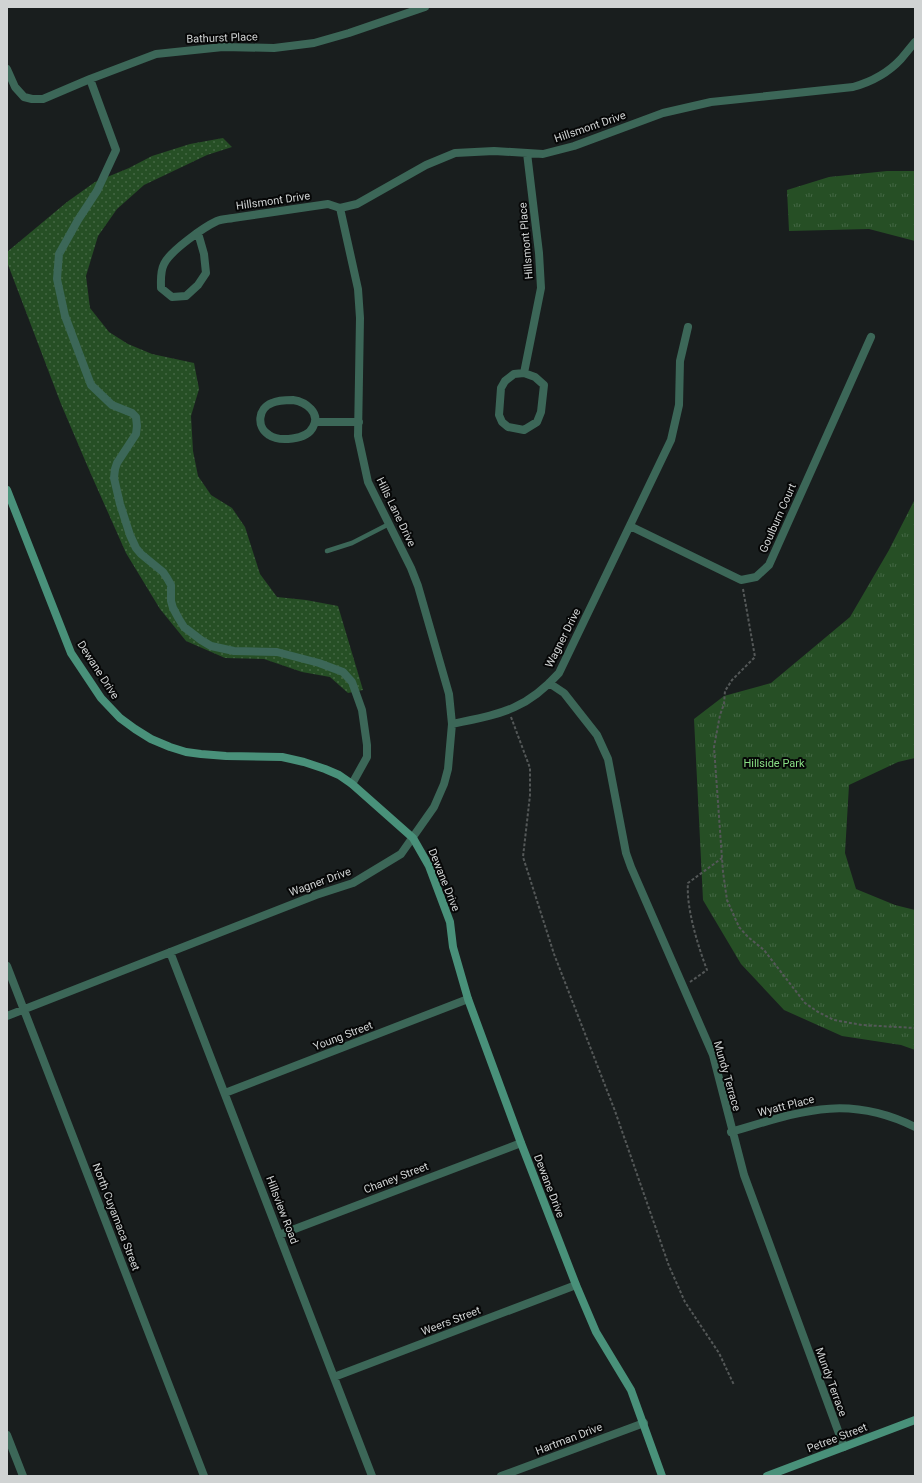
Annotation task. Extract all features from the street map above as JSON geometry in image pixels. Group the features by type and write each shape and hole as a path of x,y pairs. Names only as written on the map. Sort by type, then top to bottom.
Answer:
{"street":[{"name":"Bathurst Place","path":"7,69 15,87 24,97 43,99 156,54 223,47 274,48 314,43 349,33 425,7"},
{"name":"Hillsmont Drive","path":"198,233 204,254 206,273 198,285 186,296 172,297 161,288 161,272 164,263 173,252 198,233 217,221 328,204 340,208 357,204 426,165 455,153 494,151 543,154 574,146 663,113 711,102 853,87 882,75 892,67 915,42"},
{"path":"90,79 116,150 96,191 59,254 56,279 65,316 91,385 112,405 132,413 136,417 136,434 114,470 114,478 130,535 140,554 163,572 168,578 171,585 171,601 173,608 184,627 201,640 211,646 234,651 277,652 319,663 343,672 352,682 362,710 367,745 367,757 352,784"},
{"name":"Hillsmont Place","path":"524,374 541,288 540,253 527,153"},
{"name":"Hills Lane Drive","path":"340,208 358,289 360,318 358,436 368,482 411,568 426,612 449,694 452,724"},
{"name":"Wagner Drive","path":"7,1016 316,895 353,883 401,854 414,838 434,808 444,784 448,769 452,724 509,711 530,700 559,673 671,440 679,405 680,361 688,328"},
{"name":"Goulburn Court","path":"741,580 756,577 768,565 871,337"},
{"path":"514,374 524,374 535,377 544,385 541,412 537,422 524,430 508,427 502,422 499,415 501,388 505,381 514,374"},
{"path":"293,400 304,403 309,407 316,417 315,422 310,431 301,438 274,438 269,436 263,429 260,420 263,410 271,403 293,400"},
{"path":"315,422 358,422"},
{"name":"Dewane Drive","path":"7,490 71,653 101,698 120,718 151,739 180,750 212,755 271,756 289,758 325,769 339,775 352,784 414,838 429,866 450,922 453,947 468,999 521,1143 576,1285 596,1332 631,1390 662,1476"},
{"path":"630,526 741,580"},
{"name":"Mundy Terrace","path":"549,683 564,693 592,729 608,759 626,853 713,1056 731,1132 744,1175 844,1447"},
{"name":"Hillsview Road","path":"170,952 372,1476"},
{"name":"North Cuyamaca Street","path":"7,966 204,1476"},
{"name":"Young Street","path":"225,1093 468,999"},
{"name":"Wyatt Place","path":"731,1132 797,1113 828,1108 860,1109 875,1112 890,1116 915,1127"},
{"name":"Chaney Street","path":"279,1235 521,1143"},
{"name":"Weers Street","path":"334,1377 576,1285"},
{"name":"Petree Street","path":"767,1476 915,1420"},
{"name":"Hartman Drive","path":"501,1476 644,1423"},
{"path":"7,1435 23,1476"}],"lane":[{"path":"327,551 352,543 389,524"}],"path":[{"path":"741,580 754,657 732,680 725,691 724,704 720,715 714,747 722,858 727,900 739,927 748,937 764,950 804,1003 834,1020 862,1025 915,1028"},
{"path":"509,711 530,768 530,795 522,858 554,954 615,1111 669,1266 685,1302 719,1353 734,1385"},
{"path":"683,988 706,970 687,895 688,883 696,875 722,858"}],"green space":[{"path":"223,138 232,147 207,155 144,185 117,209 98,236 86,276 90,308 109,332 128,344 152,354 194,363 199,389 191,416 193,451 198,476 211,495 232,508 245,527 260,574 277,597 306,600 338,606 363,690 348,693 330,677 302,672 264,659 225,658 186,641 160,609 126,553 61,404 7,262 7,252 67,202 95,182 129,168 152,156 190,144"},
{"path":"887,171 915,171 915,241 869,229 789,231 787,190 829,177"},
{"name":"Hillside Park","path":"915,499 915,758 898,762 849,785 845,853 856,889 895,905 915,910 915,1050 901,1045 842,1036 784,1010 741,964 703,900 694,719 724,696 771,683 850,617 889,550"}]}
